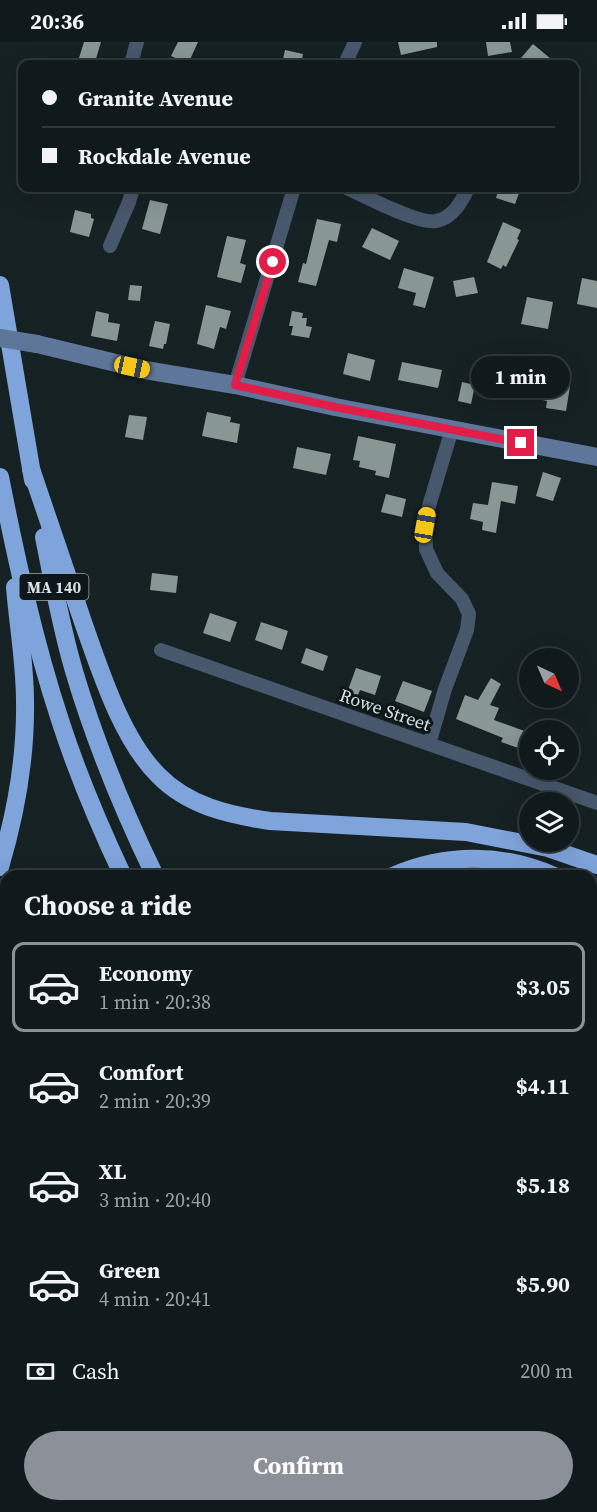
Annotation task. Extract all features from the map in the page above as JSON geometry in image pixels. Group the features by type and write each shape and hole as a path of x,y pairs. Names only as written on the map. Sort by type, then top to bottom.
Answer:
{"highway":[{"name":"MA 140","path":"0,285 31,469 55,590 74,670 104,758 152,870"},
{"path":"31,469 97,663 116,709 148,764 158,776 181,794 210,808 245,818 466,832 548,848 597,865"},
{"name":"MA 140","path":"0,477 44,666 60,720 91,804 120,870"},
{"path":"0,867 17,800 22,767 25,700 9,519"},
{"path":"410,870 470,858 493,858 516,862 538,870"}],"main road":[{"path":"0,338 136,368 235,385 335,407 597,457"}],"street":[{"path":"132,60 137,42"},
{"path":"347,60 355,42"},
{"path":"110,246 132,192"},
{"path":"235,385 293,192"},
{"path":"356,192 427,221 436,221 451,213 466,192"},
{"path":"429,744 445,689 467,630 469,614 462,599 437,573 426,549 425,525 429,506 452,429"},
{"name":"Rowe Street","path":"161,650 597,803"}],"building":[{"path":"84,42 101,42 96,60 79,58"},
{"path":"178,42 198,42 190,60 180,60 171,56"},
{"path":"398,42 437,42 437,47 401,55"},
{"path":"486,42 510,42 512,52 488,56"},
{"path":"533,44 552,60 523,60 521,58"},
{"path":"285,50 303,54 302,60 283,60"},
{"path":"498,192 520,192 515,204 496,198"},
{"path":"150,200 168,204 160,234 142,229"},
{"path":"75,210 91,214 91,218 94,219 89,237 70,232"},
{"path":"317,219 341,224 337,242 329,240 316,286 298,282 303,263 306,264"},
{"path":"503,222 521,230 517,239 519,240 506,267 503,265 501,269 487,262"},
{"path":"372,228 399,241 390,260 362,247"},
{"path":"227,236 246,240 240,263 246,265 241,283 217,277"},
{"path":"404,268 434,277 425,308 413,305 416,293 398,288"},
{"path":"474,277 478,293 456,297 453,281"},
{"path":"582,278 597,281 597,308 577,304"},
{"path":"130,285 142,286 140,301 128,300"},
{"path":"527,297 553,302 548,329 521,324"},
{"path":"206,305 231,311 226,329 220,327 214,349 197,344"},
{"path":"96,311 109,314 108,322 120,324 117,341 91,336"},
{"path":"292,311 303,313 302,318 307,318 306,326 312,327 309,338 291,335 293,326 289,326"},
{"path":"155,321 170,324 163,349 149,346"},
{"path":"348,353 375,360 370,381 343,374"},
{"path":"402,362 442,370 438,388 398,380"},
{"path":"547,365 558,367 556,384 570,386 566,411 546,408 547,401 538,399 541,383 544,384"},
{"path":"462,382 475,385 471,404 458,401"},
{"path":"207,412 231,417 230,422 240,424 237,443 202,436"},
{"path":"129,415 147,417 143,440 125,437"},
{"path":"358,436 396,444 389,478 375,475 376,471 359,467 360,461 353,460"},
{"path":"297,447 331,454 326,475 293,468"},
{"path":"543,472 561,478 553,501 536,496"},
{"path":"492,482 518,486 515,504 501,501 496,533 482,530 483,522 470,519 473,503 488,505"},
{"path":"386,494 406,499 402,517 381,512"},
{"path":"152,573 178,576 176,593 150,590"},
{"path":"210,613 237,622 230,642 203,633"},
{"path":"261,622 288,631 282,650 255,640"},
{"path":"306,648 328,656 323,671 301,663"},
{"path":"356,668 381,676 375,695 360,690 353,708 343,704"},
{"path":"491,678 501,684 490,705 499,708 494,720 519,729 519,748 501,742 503,738 456,719 465,695 478,700"},
{"path":"403,681 432,691 424,712 395,701"}],"route":[{"path":"273,262 235,385 521,443"}]}
